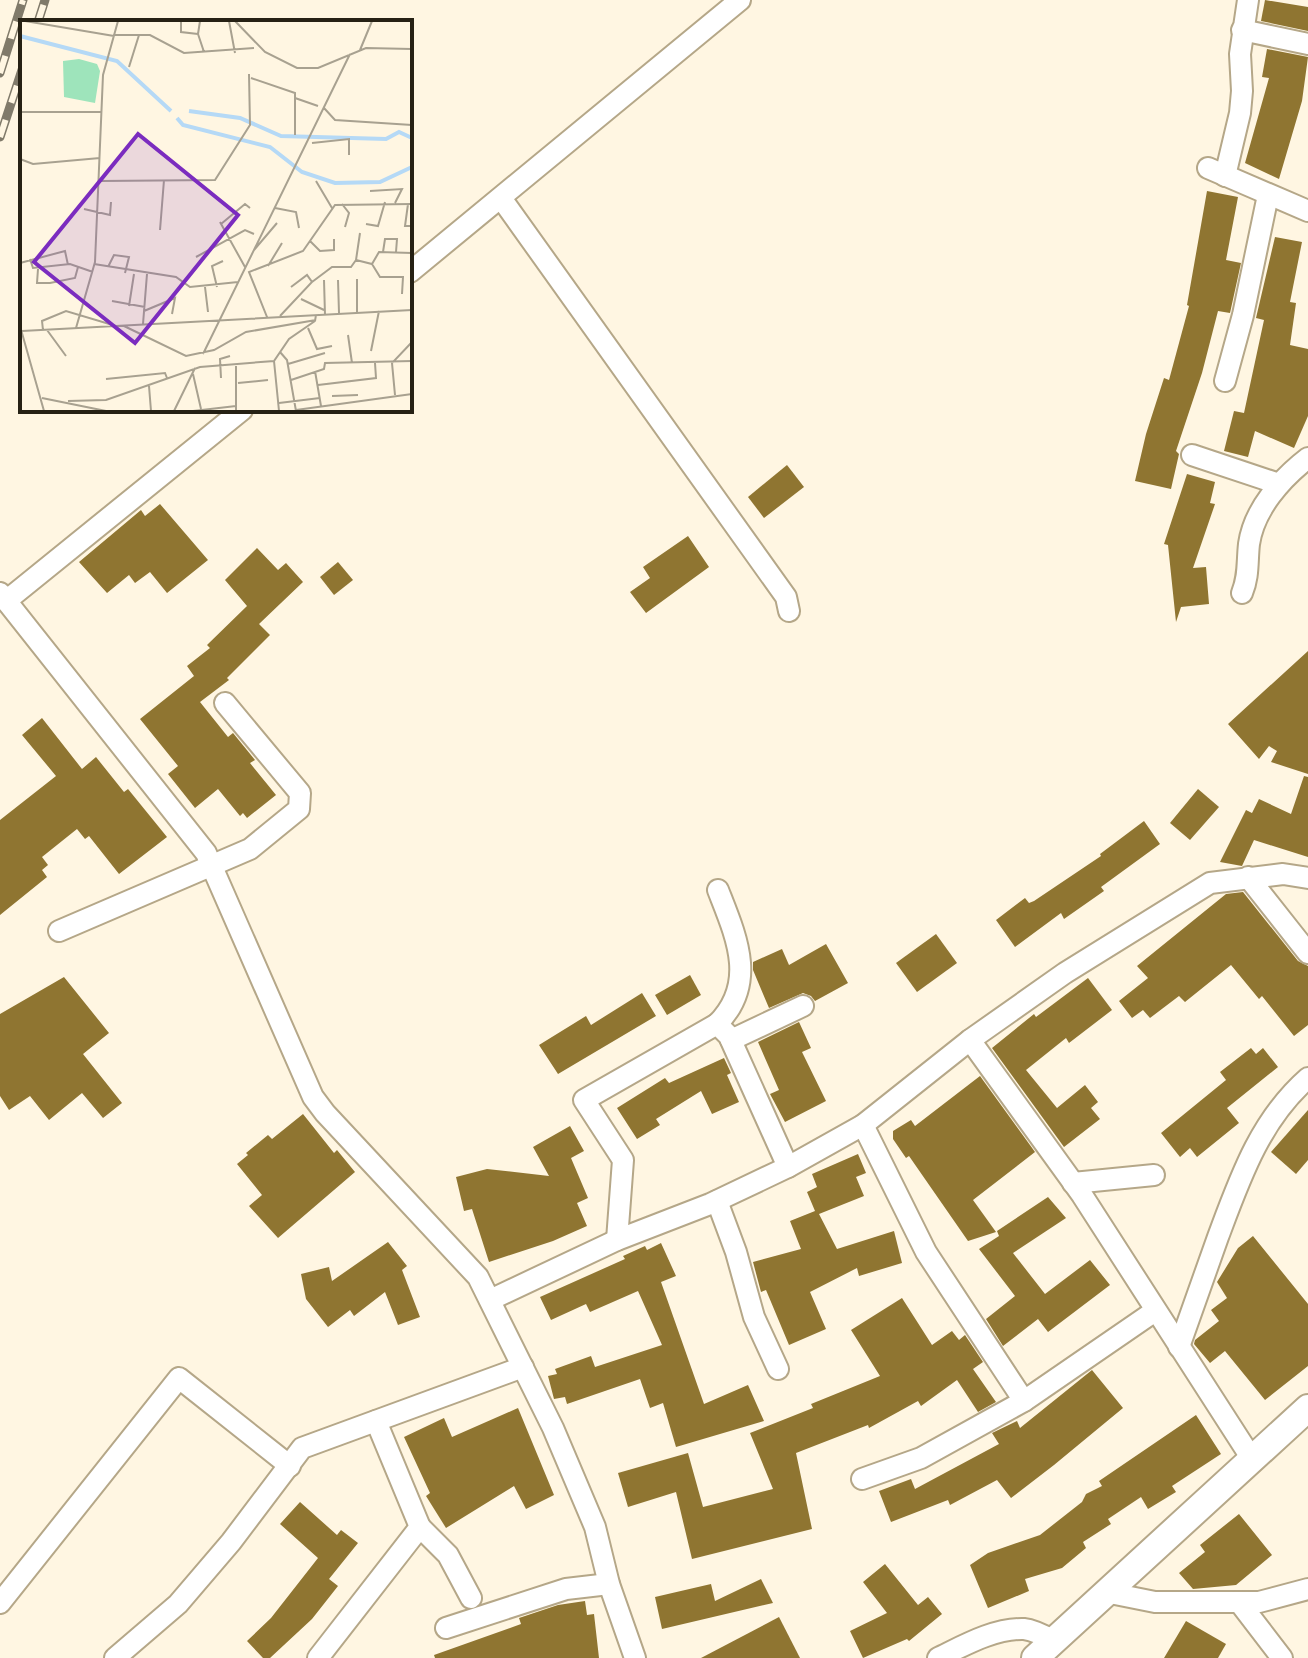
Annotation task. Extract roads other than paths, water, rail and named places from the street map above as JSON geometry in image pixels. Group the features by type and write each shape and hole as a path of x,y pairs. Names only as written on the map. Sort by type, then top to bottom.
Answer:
{"street":[{"path":"412,270 740,0"},
{"path":"1248,0 1242,30 1240,113 1217,172 1308,211"},
{"path":"1242,30 1308,44"},
{"path":"1225,381 1243,315 1268,195"},
{"path":"501,198 786,597 789,611"},
{"path":"239,412 3,597 206,853 313,1097 478,1277 553,1428 595,1527 609,1584 635,1658"},
{"path":"1192,455 1279,484"},
{"path":"1242,593 1248,579 1249,541 1260,512 1287,475 1308,458"},
{"path":"59,931 250,849 299,809 300,793 225,703"},
{"path":"490,1300 617,1240 717,1201 788,1167 863,1125 970,1040 1065,973 1210,883 1283,874 1308,878"},
{"path":"1248,877 1308,953"},
{"path":"617,1240 623,1160 584,1100 717,1024 729,1012 738,987 741,961 738,941 718,890"},
{"path":"731,1040 803,1006"},
{"path":"717,1024 731,1040 788,1167"},
{"path":"970,1040 1073,1183 1252,1459"},
{"path":"1179,1347 1252,1151 1280,1106 1308,1078"},
{"path":"863,1125 926,1252 1024,1401"},
{"path":"1073,1183 1154,1175"},
{"path":"717,1201 736,1252 754,1317 778,1369"},
{"path":"862,1479 921,1458 1024,1401 1155,1311"},
{"path":"115,1658 178,1604 231,1542 302,1448 523,1367"},
{"path":"0,1603 179,1378 290,1466"},
{"path":"938,1658 970,1643 1024,1629 1044,1649 1308,1408"},
{"path":"376,1421 420,1527 448,1555 471,1598"},
{"path":"318,1658 420,1527"},
{"path":"446,1628 566,1589 609,1584"},
{"path":"1105,1592 1155,1602 1259,1602 1308,1589"},
{"path":"1239,1602 1282,1658"}],"railway":[{"path":"0,73 23,0"},
{"path":"39,20 45,0"},
{"path":"0,137 20,76"}]}
